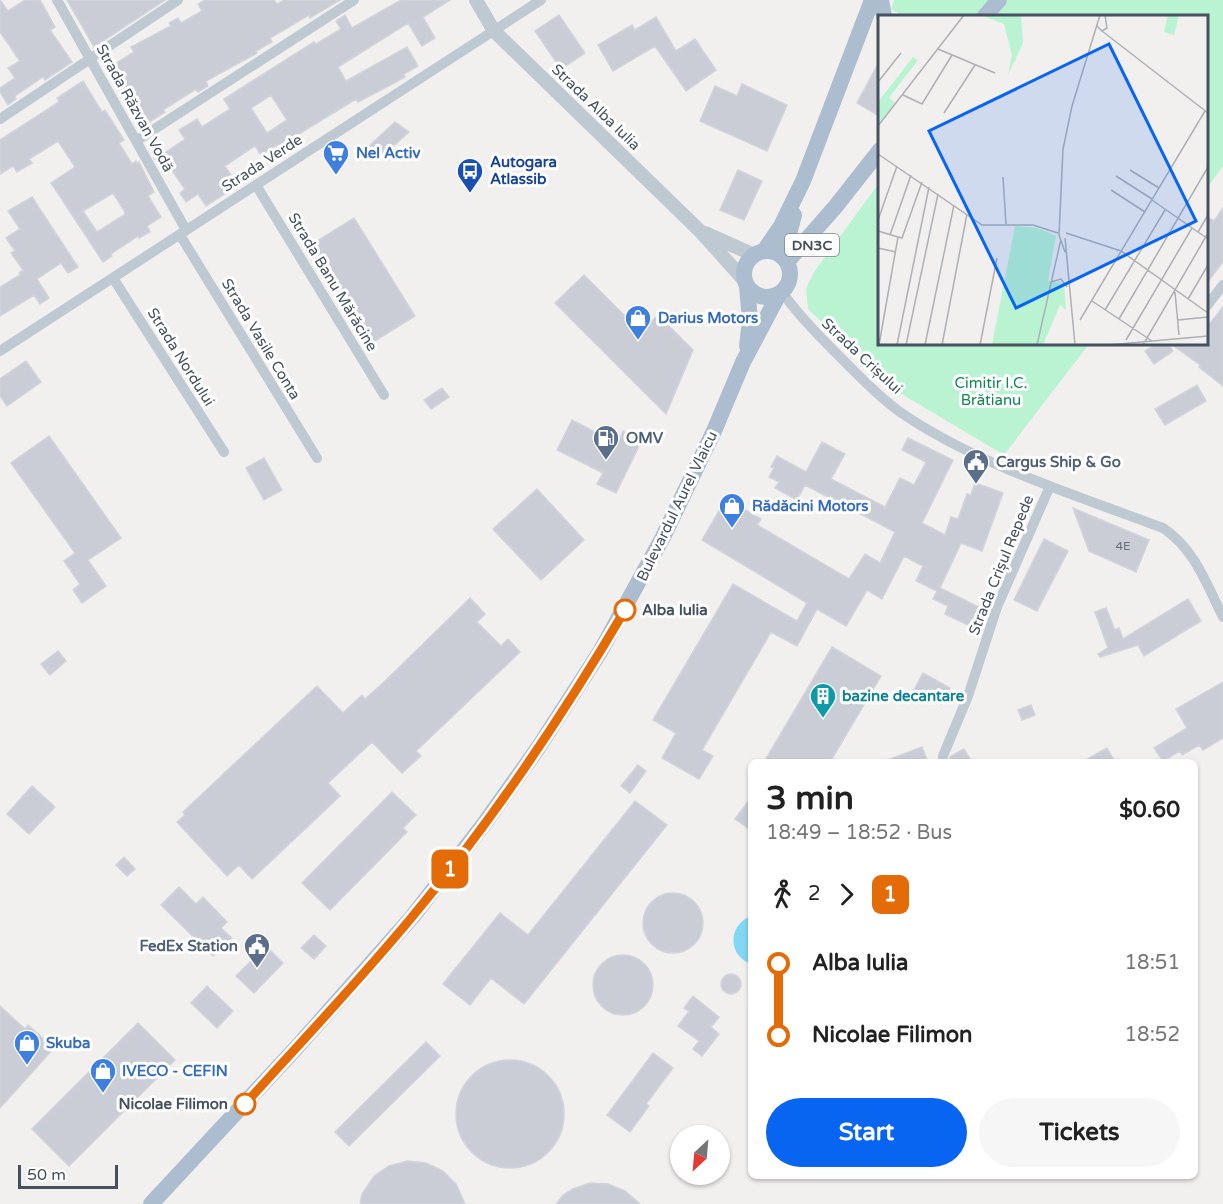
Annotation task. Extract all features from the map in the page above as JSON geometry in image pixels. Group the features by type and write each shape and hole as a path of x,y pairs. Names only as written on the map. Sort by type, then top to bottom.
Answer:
{"main road":[{"path":"759,253 776,253 785,260 790,272 783,290 766,298 759,296 746,284 745,266 781,226 803,181 872,0"},
{"path":"881,0 884,15"},
{"path":"986,15 999,0"},
{"name":"DN3C","path":"783,290 836,206 878,151"},
{"path":"785,260 803,181"},
{"name":"DN3C","path":"785,260 836,206"},
{"name":"Bulevardul Aurel Vlaicu","path":"744,362 750,320 746,284"},
{"name":"Bulevardul Aurel Vlaicu","path":"151,1204 304,1039 413,916 484,824 538,748 600,652 658,547 700,462 744,362 783,290"}],"street":[{"name":"Strada Răzvan Vodă","path":"57,0 136,141 183,233"},
{"path":"0,119 178,0"},
{"path":"136,141 354,0"},
{"name":"Strada Alba Iulia","path":"476,0 494,31 700,231 746,284"},
{"name":"Strada Verde","path":"0,351 541,0"},
{"name":"Strada Banu Mărăcine","path":"256,185 384,395"},
{"name":"Strada Alba Iulia","path":"700,231 759,253"},
{"name":"Strada Vasile Conta","path":"183,233 316,458"},
{"name":"Strada Nordului","path":"113,278 224,452"},
{"path":"1208,304 1223,285"},
{"name":"Strada Crișului","path":"783,290 811,329 870,387 902,413 971,452 1050,486 1163,528 1175,536 1195,561 1223,617"},
{"name":"Strada Crișul Repede","path":"943,756 968,696 997,607 1050,486"}],"green space":[{"path":"894,0 1223,0 1223,166 1208,187 1208,15 901,15 891,9"},
{"name":"Cimitir I.C. Brătianu","path":"878,184 878,345 1088,345 1004,455 890,387 808,309 806,289 814,272"}],"water":[{"path":"748,918 748,962 738,954 733,940 743,920"}],"building":[{"path":"0,0 8,11 25,0 40,0 55,27 50,30 72,62 45,80 43,77 15,96 16,99 8,105 0,88 15,78 8,68 20,61 0,32"},
{"path":"67,0 165,0 94,47"},
{"path":"205,0 274,0 277,4 284,0 340,0 270,38 272,42 256,51 257,53 206,81 208,86 198,92 196,89 140,128 107,69 134,52 131,47 171,26 169,23 178,18 181,23 202,11 198,4"},
{"path":"401,0 450,0 423,17 435,38 422,46 408,23 338,67 346,81 407,47 418,66 404,74 405,77 358,102 356,99 289,140 291,142 282,148 279,144 261,155 255,146 225,166 237,184 228,192 206,206 198,194 186,202 180,193 185,189 171,169 163,174 152,154 160,149 163,154 185,139 179,130 197,119 202,127 230,109 224,99 314,42 316,44 341,29 336,21 345,15 352,28","holes":["271,95 287,120 267,133 251,108"]},
{"path":"559,15 585,53 561,69 535,31"},
{"path":"656,17 676,51 695,39 716,70 686,91 655,46 613,71 598,45 632,25 635,30"},
{"path":"878,64 878,115 857,103"},
{"path":"83,81 102,112 105,110 124,140 119,143 132,164 139,162 154,192 148,196 161,217 147,226 150,232 139,238 138,236 103,262 51,183 75,167 58,141 29,159 32,163 17,172 13,166 0,174 0,140 59,102 57,98","holes":["113,193 125,212 124,215 97,232 83,211"]},
{"path":"742,84 787,105 767,151 700,121 715,86 737,96"},
{"path":"395,122 409,132 379,159 368,147"},
{"path":"738,170 762,181 744,220 720,210"},
{"path":"32,197 78,267 68,273 61,263 37,279 49,298 40,304 34,295 0,316 0,287 20,275 19,273 23,270 11,253 15,251 6,238 20,229 8,211"},
{"path":"1223,208 1223,262 1208,281 1208,217 1214,221"},
{"path":"354,218 415,316 370,344 309,246"},
{"name":"Darius Motors","path":"584,275 641,332 658,315 693,350 666,414 555,303"},
{"path":"1223,307 1223,386 1199,367 1200,365 1172,345 1208,345 1208,326"},
{"path":"1155,345 1169,345 1173,351 1154,364 1145,351"},
{"path":"26,361 41,382 7,406 0,396 0,379"},
{"path":"1197,385 1206,401 1165,425 1155,409"},
{"path":"442,388 449,397 431,409 424,400"},
{"name":"OMV","path":"572,420 595,432 593,436 616,447 623,431 642,440 616,493 597,484 603,473 557,450"},
{"path":"49,436 121,538 88,560 106,586 82,603 73,590 80,584 64,561 75,553 11,463"},
{"path":"908,438 953,460 922,523 945,535 951,517 958,519 967,494 971,495 975,483 1003,493 982,551 961,543 940,588 981,608 972,627 945,614 948,606 933,599 937,591 916,581 923,566 904,556 882,599 867,590 846,626 817,609 797,646 771,632 702,750 713,756 699,779 662,758 676,733 653,720 733,584 797,621 807,603 702,540 726,499 761,519 757,525 849,579 865,554 880,563 895,532 805,485 797,500 775,488 779,482 769,477 774,468 771,467 777,456 806,472 822,442 845,454 831,479 885,507 900,478 914,485 926,462 902,450"},
{"path":"264,458 282,490 264,500 246,468"},
{"path":"537,489 584,540 541,580 493,529"},
{"path":"1073,508 1149,540 1136,572 1089,551"},
{"path":"1044,539 1068,551 1037,611 1014,600"},
{"path":"470,598 485,614 477,622 501,646 508,639 520,652 416,751 421,756 402,773 372,742 328,783 340,796 252,879 239,865 227,876 177,822 185,815 183,812 317,686 343,713 362,695 365,699 383,683"},
{"path":"1188,599 1201,621 1144,656 1138,645 1100,657 1098,654 1108,648 1095,612 1106,608 1115,630 1119,628 1123,639"},
{"name":"bazine decantare","path":"832,647 881,676 832,759 766,759"},
{"path":"58,651 66,661 50,675 41,664"},
{"path":"923,673 950,688 941,704 914,690"},
{"path":"1223,682 1223,738 1203,750 1199,745 1182,755 1180,751 1166,759 1162,759 1154,748 1187,728 1176,709"},
{"path":"1031,705 1035,715 1022,720 1018,710"},
{"path":"922,747 927,759 890,759"},
{"path":"1107,748 1113,759 1087,759"},
{"path":"964,749 970,759 949,759"},
{"path":"638,765 646,771 630,793 621,786"},
{"path":"32,786 55,807 29,834 7,814"},
{"path":"392,792 416,815 403,828 407,832 330,910 302,883"},
{"path":"635,801 667,825 524,1004 491,978 470,1005 443,984 500,913 528,935"},
{"path":"748,801 748,828 735,819"},
{"path":"124,857 135,869 127,876 116,865"},
{"path":"179,887 196,904 203,897 227,922 221,928 232,938 213,956 161,905"},
{"path":"673,893 690,898 698,906 703,923 698,940 690,948 673,953 656,948 648,940 643,923 648,906 656,898"},
{"path":"314,935 326,946 314,959 301,948"},
{"path":"266,946 283,963 254,993 236,976"},
{"path":"617,955 629,955 640,960 648,968 653,985 651,997 640,1010 629,1015 617,1015 606,1010 598,1002 593,991 593,979 598,968 606,960"},
{"path":"731,974 738,977 741,984 738,991 731,994 724,991 721,984 724,977"},
{"path":"207,986 233,1011 217,1028 191,1003"},
{"path":"693,996 719,1017 711,1027 719,1034 702,1056 693,1049 699,1041 678,1026 689,1011 684,1008"},
{"path":"0,1006 25,1029 28,1025 54,1048 0,1108"},
{"name":"IVECO - CEFIN","path":"138,1023 175,1060 69,1166 32,1129"},
{"path":"426,1042 440,1056 349,1146 335,1132"},
{"path":"653,1053 673,1068 646,1104 649,1106 630,1132 607,1115"},
{"path":"510,1060 531,1064 548,1076 560,1093 564,1114 560,1135 548,1152 531,1164 510,1168 489,1164 472,1152 460,1135 456,1114 460,1093 472,1076 489,1064"},
{"path":"407,1161 426,1163 443,1171 456,1184 465,1204 360,1204 362,1194 374,1176 389,1166"},
{"path":"590,1183 608,1184 625,1191 640,1204 556,1204 563,1195"}],"bus line":[{"name":"1","path":"245,1104 376,959 453,866 571,700 625,610"}],"place":[{"name":"Nel Activ","path":"336,176"},
{"name":"Autogara Atlassib","path":"470,194"},
{"name":"Darius Motors","path":"638,341"},
{"name":"OMV","path":"606,461"},
{"name":"Cargus Ship & Go","path":"976,485"},
{"name":"Rădăcini Motors","path":"732,529"},
{"name":"Alba Iulia","path":"625,610"},
{"name":"bazine decantare","path":"823,719"},
{"name":"FedEx Station","path":"257,969"},
{"name":"Skuba","path":"27,1066"},
{"name":"IVECO - CEFIN","path":"103,1094"},
{"name":"Nicolae Filimon","path":"245,1104"}]}
